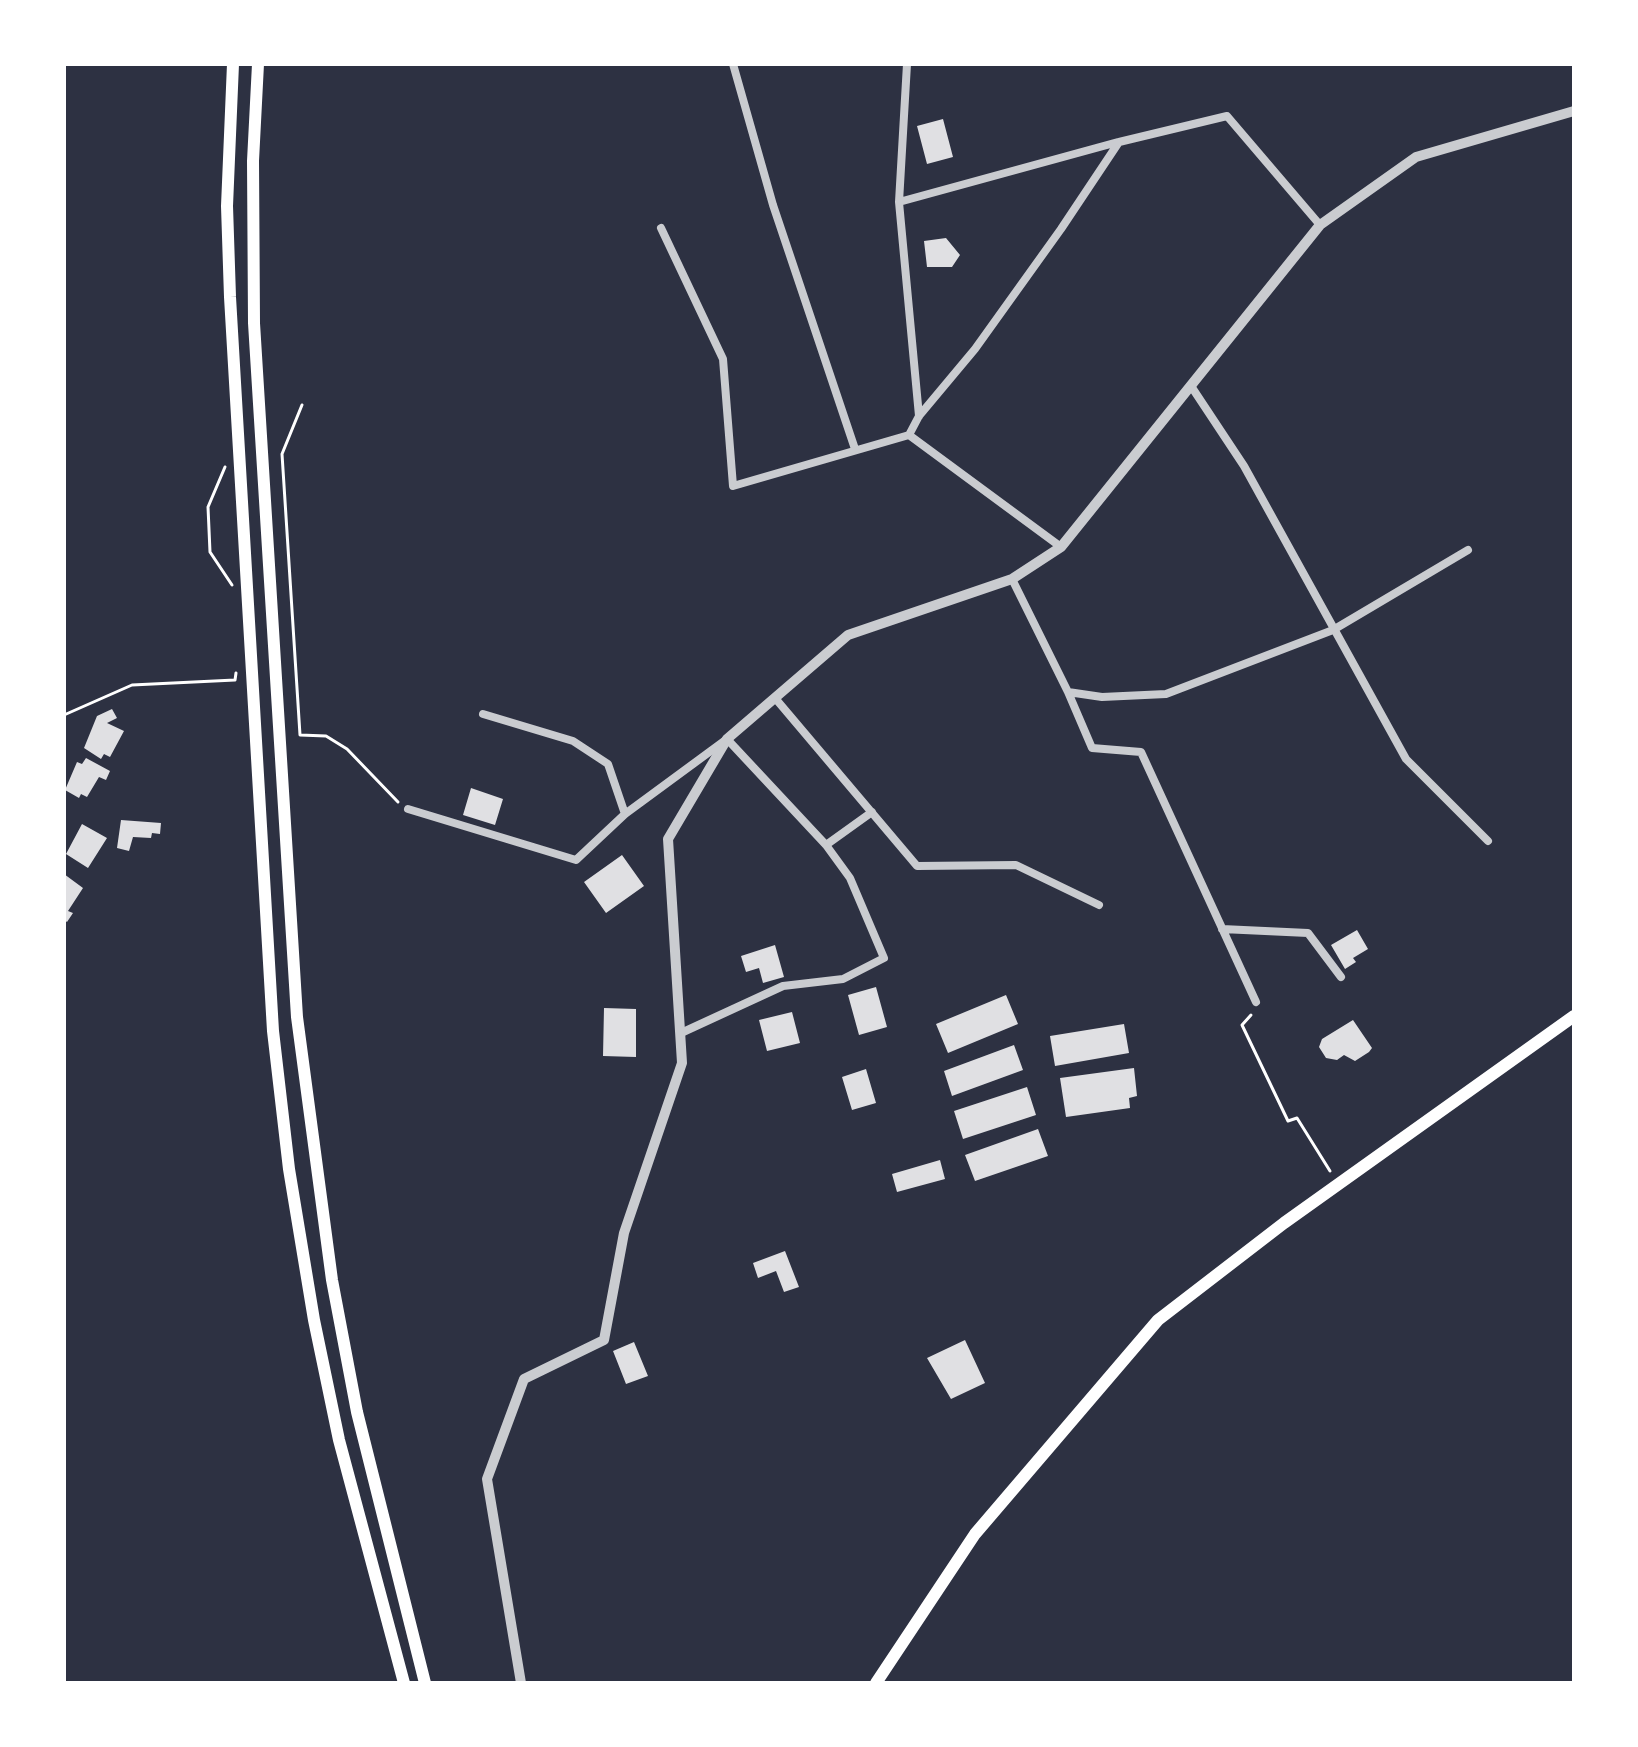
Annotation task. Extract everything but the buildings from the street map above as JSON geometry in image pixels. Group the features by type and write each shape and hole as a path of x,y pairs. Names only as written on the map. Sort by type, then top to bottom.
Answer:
{"main road":[{"path":"233,64 227,206 230,297 273,1031 289,1169 314,1320 339,1440 404,1683"},
{"path":"258,64 253,161 254,323 297,1017 330,1265 357,1412 425,1683"},
{"path":"876,1683 975,1534 1158,1320 1338,1185 1574,1016"}],"street":[{"path":"733,64 773,205 855,449"},
{"path":"907,64 899,202 919,416"},
{"path":"408,809 576,860 625,814 727,739 848,635 1012,579 1061,547 1320,225 1416,157 1574,111"},
{"path":"899,202 1227,116 1320,225"},
{"path":"661,228 723,359 733,486 909,435 919,416 975,349 1119,142"},
{"path":"1191,386 1244,466 1406,759 1488,841"},
{"path":"909,435 1061,547"},
{"path":"1068,692 1102,697 1166,694 1333,630 1468,550"},
{"path":"1012,579 1092,748 1141,752 1256,1002"},
{"path":"775,698 917,866 1016,865 1099,905"},
{"path":"483,714 573,741 608,764 625,814"},
{"path":"681,1033 783,986 843,979 884,958 850,878 826,845 727,739"},
{"path":"521,1683 487,1479 524,1379 604,1340 624,1233 682,1063 668,839 727,739"},
{"path":"826,845 872,812"},
{"path":"1222,929 1308,933 1341,977"}],"path":[{"path":"302,405 282,454 300,735 326,736 347,749 372,779 408,809"},
{"path":"228,460 208,507 210,552 234,587"},
{"path":"64,715 132,685 235,680 237,667"},
{"path":"1256,1002 1254,1012 1242,1025 1288,1121 1297,1118 1338,1185"}]}
